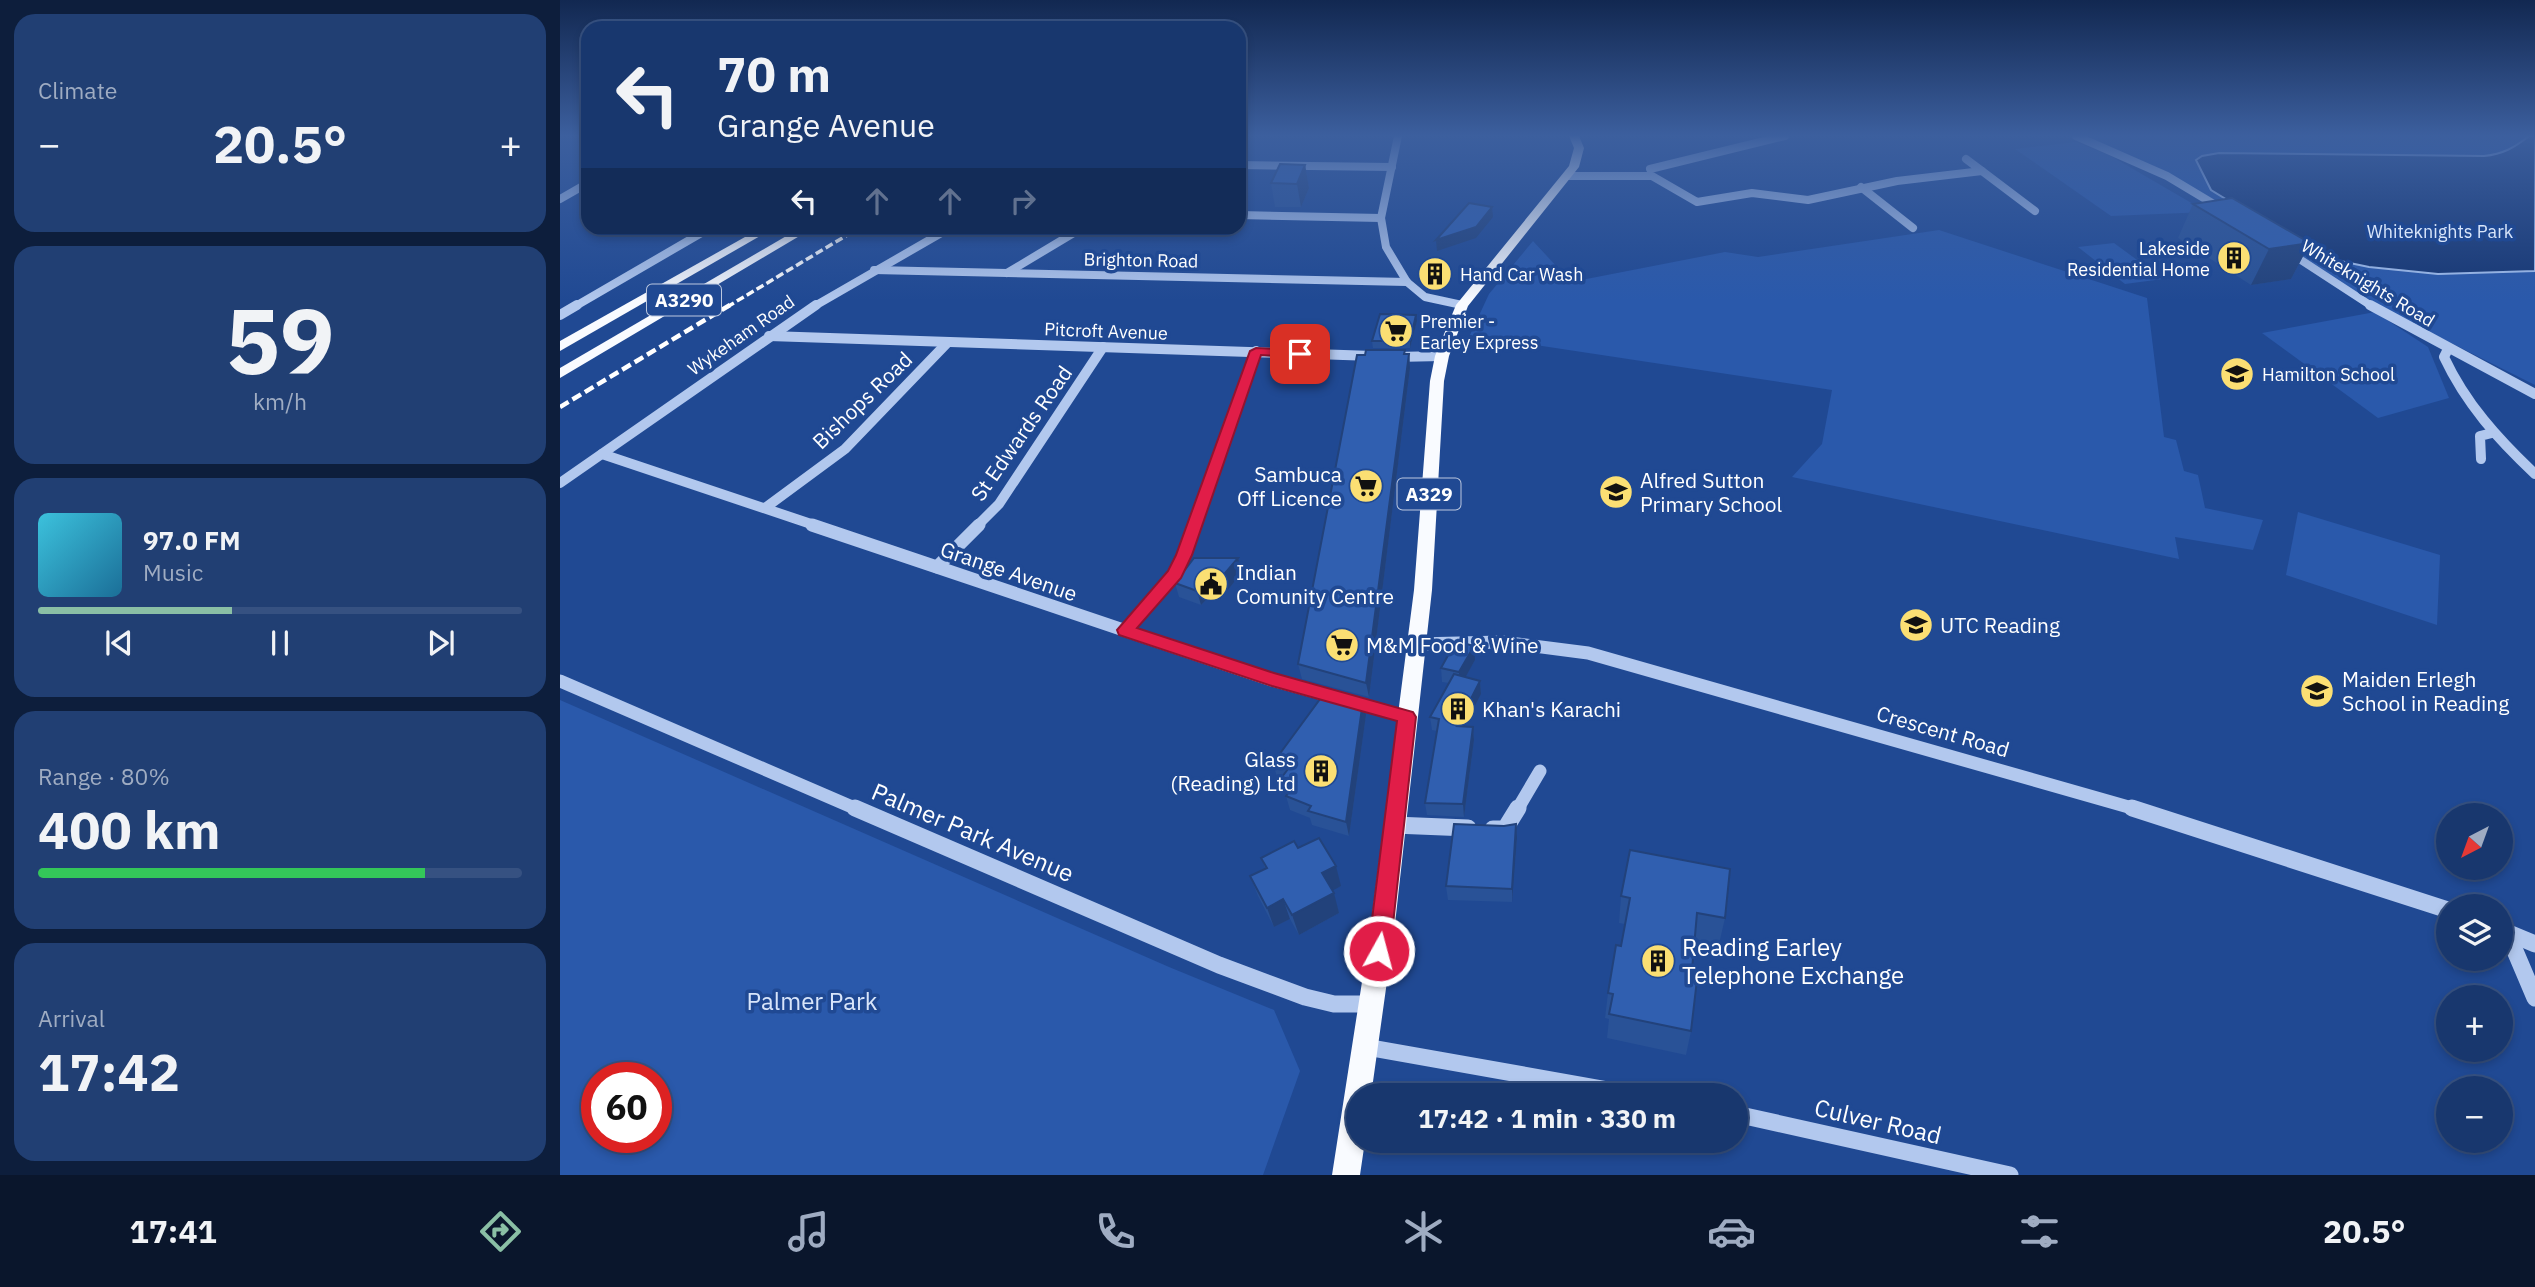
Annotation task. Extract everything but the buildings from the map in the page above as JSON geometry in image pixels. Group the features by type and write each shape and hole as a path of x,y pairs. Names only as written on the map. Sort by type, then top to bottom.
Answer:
{"main road":[{"name":"A329","path":"1360,1083 1423,590 1437,381 1442,356 1462,305 1556,191"},
{"name":"A3290","path":"560,347 756,235"},
{"name":"A3290","path":"560,374 795,235"},
{"name":"A329","path":"1346,1175 1349,1153"}],"street":[{"path":"1387,191 1381,218 1386,247 1407,282 1425,297 1462,305"},
{"path":"1678,191 1697,202 1752,193 1808,200 1845,191"},
{"path":"1866,191 1913,228"},
{"path":"2008,191 2035,211"},
{"path":"2191,191 2232,216"},
{"path":"1246,215 1381,218"},
{"path":"560,315 698,235"},
{"name":"Wykeham Road","path":"560,483 769,336 874,270 937,235"},
{"path":"1007,273 1070,235"},
{"name":"Whiteknights Road","path":"2276,245 2369,305 2535,394"},
{"name":"Brighton Road","path":"874,270 1407,282"},
{"name":"Pitcroft Avenue","path":"769,336 1344,356 1442,356"},
{"name":"Bishops Road","path":"765,508 845,449 948,342"},
{"name":"St Edwards Road","path":"936,567 999,504 1104,347"},
{"path":"2448,349 2444,356 2469,405 2492,433 2535,474"},
{"path":"1125,630 1175,574 1184,555 1256,351"},
{"path":"2481,459 2480,436 2492,433"},
{"name":"Grange Avenue","path":"602,454 1272,680 1407,717"},
{"name":"Crescent Road","path":"1416,644 1456,639 1505,640 1588,653 2153,814 2436,906"},
{"name":"Palmer Park Avenue","path":"560,681 1219,965 1334,1004 1372,1004"},
{"path":"1394,825 1505,829 1540,771"},
{"path":"2513,935 2535,944"},
{"path":"2513,950 2535,998"},
{"path":"1366,1047 1569,1083"},
{"name":"Culver Road","path":"1748,1117 2010,1175"}],"green space":[{"path":"2075,191 2171,191 2207,212 2111,216"},
{"name":"Whiteknights Park","path":"2195,191 2535,191 2535,385 2371,303"},
{"path":"1939,230 2147,298 2164,437 2176,440 2184,471 2198,475 2205,508 2263,520 2253,550 2175,537 2179,559 1792,477 1822,444 1832,390 1470,335 1489,294 1533,241 1571,282 1725,252 1758,257"},
{"path":"2114,243 2163,279 2125,284 2078,247"},
{"path":"2375,312 2428,347 2449,398 2378,418 2262,333"},
{"path":"2298,512 2440,555 2437,625 2286,575"},
{"name":"Palmer Park","path":"560,700 1169,967 1274,1010 1300,1071 1263,1175 560,1175"}],"shaded area":[{"path":"2212,191 2535,191 2535,271 2438,274 2369,267 2321,257"}],"railway":[{"path":"727,307 847,235"},
{"path":"560,407 730,305"}],"place":[{"name":"Lakeside Residential Home","path":"2234,258"},
{"name":"Hand Car Wash","path":"1435,274"},
{"name":"Premier - Earley Express","path":"1396,331"},
{"name":"Hamilton School","path":"2237,374"},
{"name":"Sambuca Off Licence","path":"1366,486"},
{"name":"Alfred Sutton Primary School","path":"1616,492"},
{"name":"Indian Comunity Centre","path":"1211,584"},
{"name":"UTC Reading","path":"1916,625"},
{"name":"M&M Food & Wine","path":"1342,645"},
{"name":"Maiden Erlegh School in Reading","path":"2317,691"},
{"name":"Khan's Karachi","path":"1458,709"},
{"name":"Glass (Reading) Ltd","path":"1321,771"},
{"name":"Reading Earley Telephone Exchange","path":"1658,961"}],"route":[{"path":"1300,354 1256,351 1184,555 1175,574 1125,630 1272,680 1407,717 1379,951"}]}
